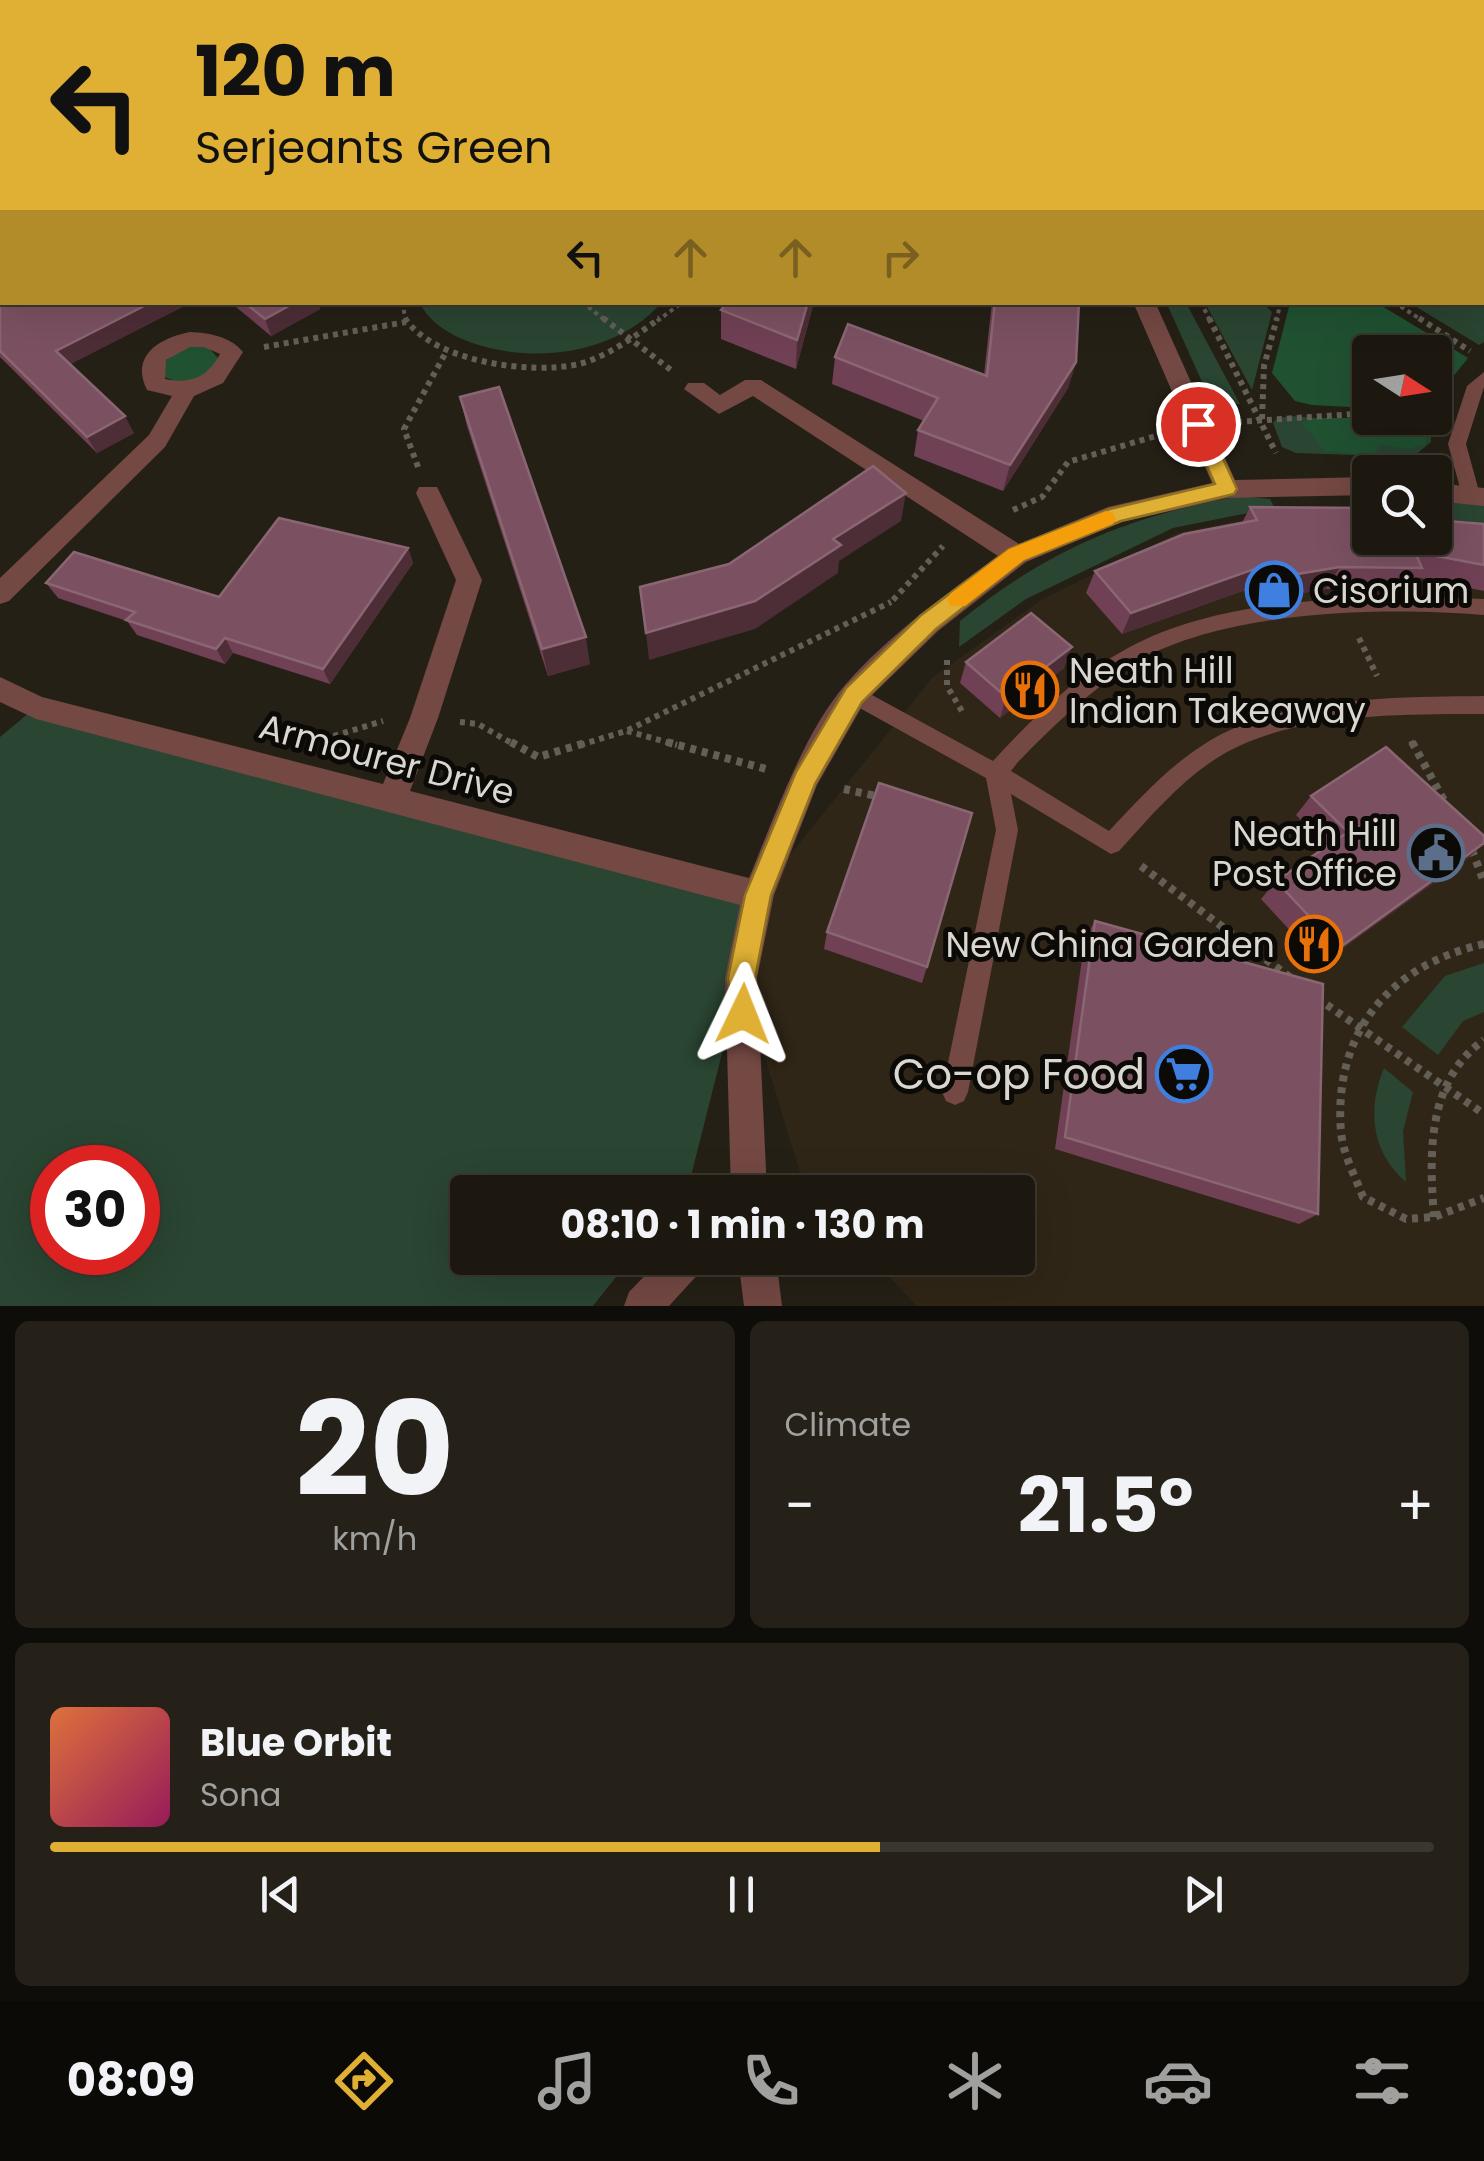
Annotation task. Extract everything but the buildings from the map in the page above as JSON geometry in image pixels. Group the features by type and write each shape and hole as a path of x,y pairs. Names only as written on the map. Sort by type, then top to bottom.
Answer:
{"street":[{"path":"1145,305 1227,489"},
{"path":"191,336 218,340 232,352 224,370 210,384 186,391 156,385 151,373 155,358 171,344 191,336"},
{"path":"696,389 719,406 752,385 1017,555"},
{"path":"0,594 157,441 186,391"},
{"path":"748,1175 742,978 758,895 804,780 854,695 928,623 1017,555 1117,514 1227,489 1352,486"},
{"path":"392,798 424,718 469,580 428,493"},
{"path":"1452,494 1477,496"},
{"name":"Armourer Drive","path":"0,689 36,707 758,895"},
{"path":"642,1306 672,1275"},
{"path":"759,1275 763,1306"}],"lane":[{"path":"1477,496 1457,444 1475,386 1484,378"},
{"path":"996,774 1072,697 1152,644 1254,617 1344,608 1453,604 1484,608"},
{"path":"854,695 1111,844 1164,788 1230,740 1317,717 1391,705 1484,705"},
{"path":"954,1092 1007,830 996,774"}],"path":[{"path":"403,305 406,322 446,352 522,368 580,364 631,338 679,305"},
{"path":"586,305 696,389"},
{"path":"1262,422 1264,366 1280,305"},
{"path":"1399,305 1484,360"},
{"path":"232,352 406,322"},
{"path":"428,493 404,428 446,352"},
{"path":"880,617 966,522 1006,513 1042,497 1068,462 1198,424 1352,414"},
{"path":"947,654 948,686 962,712 1016,750"},
{"path":"626,730 804,780 892,799"},
{"path":"766,768 777,754"},
{"path":"1111,844 1298,984"},
{"path":"1484,944 1449,948 1408,970 1372,1010 1343,1066 1341,1134 1363,1196 1406,1219 1434,1217 1484,1198"},
{"path":"1314,996 1484,1114"},
{"path":"1434,1217 1429,1160 1444,1086 1473,1046 1484,1040"}],"shaded area":[{"path":"1265,516 1352,534 1352,555 1452,555 1452,538 1484,538 1484,1306 917,1306 887,1275 1035,1275 1035,1175 801,1175 741,978 758,895 932,678 1041,600 1177,533"}],"green space":[{"path":"422,305 659,305 619,335 594,345 539,353 485,347 448,332"},
{"path":"1167,305 1187,305 1240,404 1212,404"},
{"path":"1206,305 1264,305 1272,312 1252,390"},
{"path":"1289,305 1380,305 1430,335 1352,335 1352,407 1295,401 1272,373"},
{"path":"1413,305 1484,305 1484,342 1479,345"},
{"path":"206,345 218,358 210,373 184,384 164,377 163,363 183,347"},
{"path":"1452,348 1468,358 1452,378"},
{"path":"1277,418 1316,418 1301,422 1407,449 1418,435 1431,435 1431,442 1415,455 1296,453 1282,447 1273,423"},
{"path":"1352,418 1352,435 1425,435 1426,444 1407,449 1380,445 1374,455 1325,451 1301,422"},
{"path":"1240,496 1270,499 1276,511 1263,510 1173,528 1026,599 959,647 960,621 1058,555 1126,525"},
{"path":"1452,501 1484,503 1484,529 1452,526"},
{"path":"36,707 758,895 691,1175 450,1175 450,1275 618,1275 593,1306 0,1306 0,737"},
{"path":"1484,963 1484,1012 1463,1021 1438,1055 1402,1027 1445,976"},
{"path":"1384,1068 1413,1092 1403,1131 1406,1182 1385,1157 1376,1129 1375,1099"}],"slow traffic":[{"path":"958,600 1017,555 1106,519"}],"place":[{"name":"Cisorium","path":"1274,590"},
{"name":"Neath Hill Indian Takeaway","path":"1030,690"},
{"name":"Neath Hill Post Office","path":"1436,853"},
{"name":"New China Garden","path":"1314,944"},
{"name":"Co-op Food","path":"1184,1074"}],"route":[{"path":"743,1014 742,978 758,895 804,780 854,695 928,623 1017,555 1117,514 1227,489 1198,424"}]}
